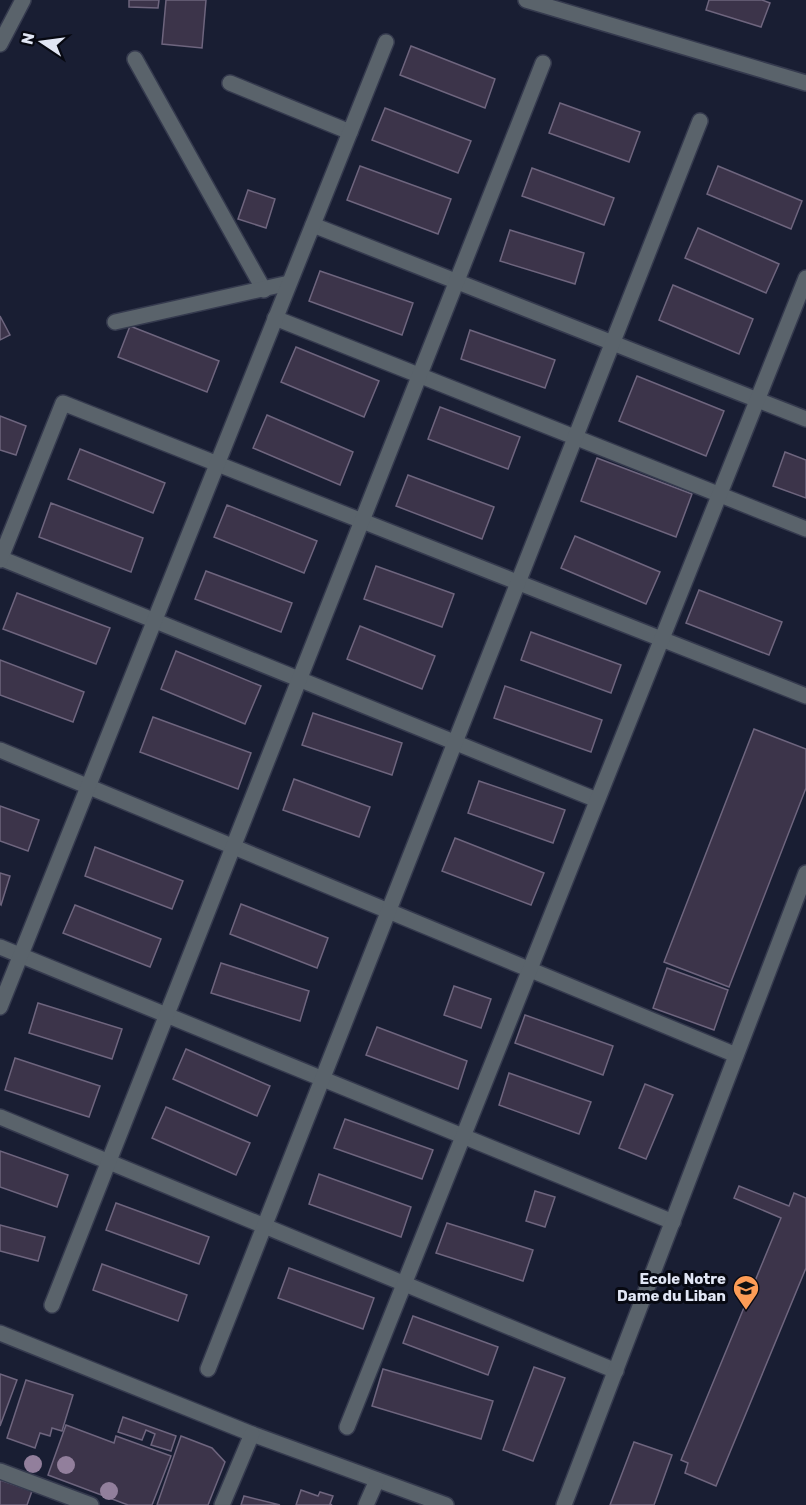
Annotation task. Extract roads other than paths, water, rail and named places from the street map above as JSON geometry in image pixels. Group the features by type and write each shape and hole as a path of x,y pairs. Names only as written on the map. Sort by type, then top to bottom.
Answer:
{"street":[{"path":"0,44 23,0"},
{"path":"526,0 806,83"},
{"path":"0,1007 386,42"},
{"path":"135,59 264,290"},
{"path":"52,1305 543,63"},
{"path":"230,83 350,132"},
{"path":"207,1369 700,121"},
{"path":"313,225 806,419"},
{"path":"347,1427 806,278"},
{"path":"115,322 290,283"},
{"path":"275,318 806,529"},
{"path":"597,800 0,559 63,403 806,696"},
{"path":"0,750 736,1055"},
{"path":"564,1505 806,873"},
{"path":"0,947 673,1222"},
{"path":"0,1117 616,1371"},
{"path":"0,1332 252,1434 446,1505"},
{"path":"222,1505 252,1434"},
{"path":"0,1471 91,1505"},
{"path":"366,1505 377,1480"}],"place":[{"name":"Ecole Notre Dame du Liban","path":"746,1311"}]}
